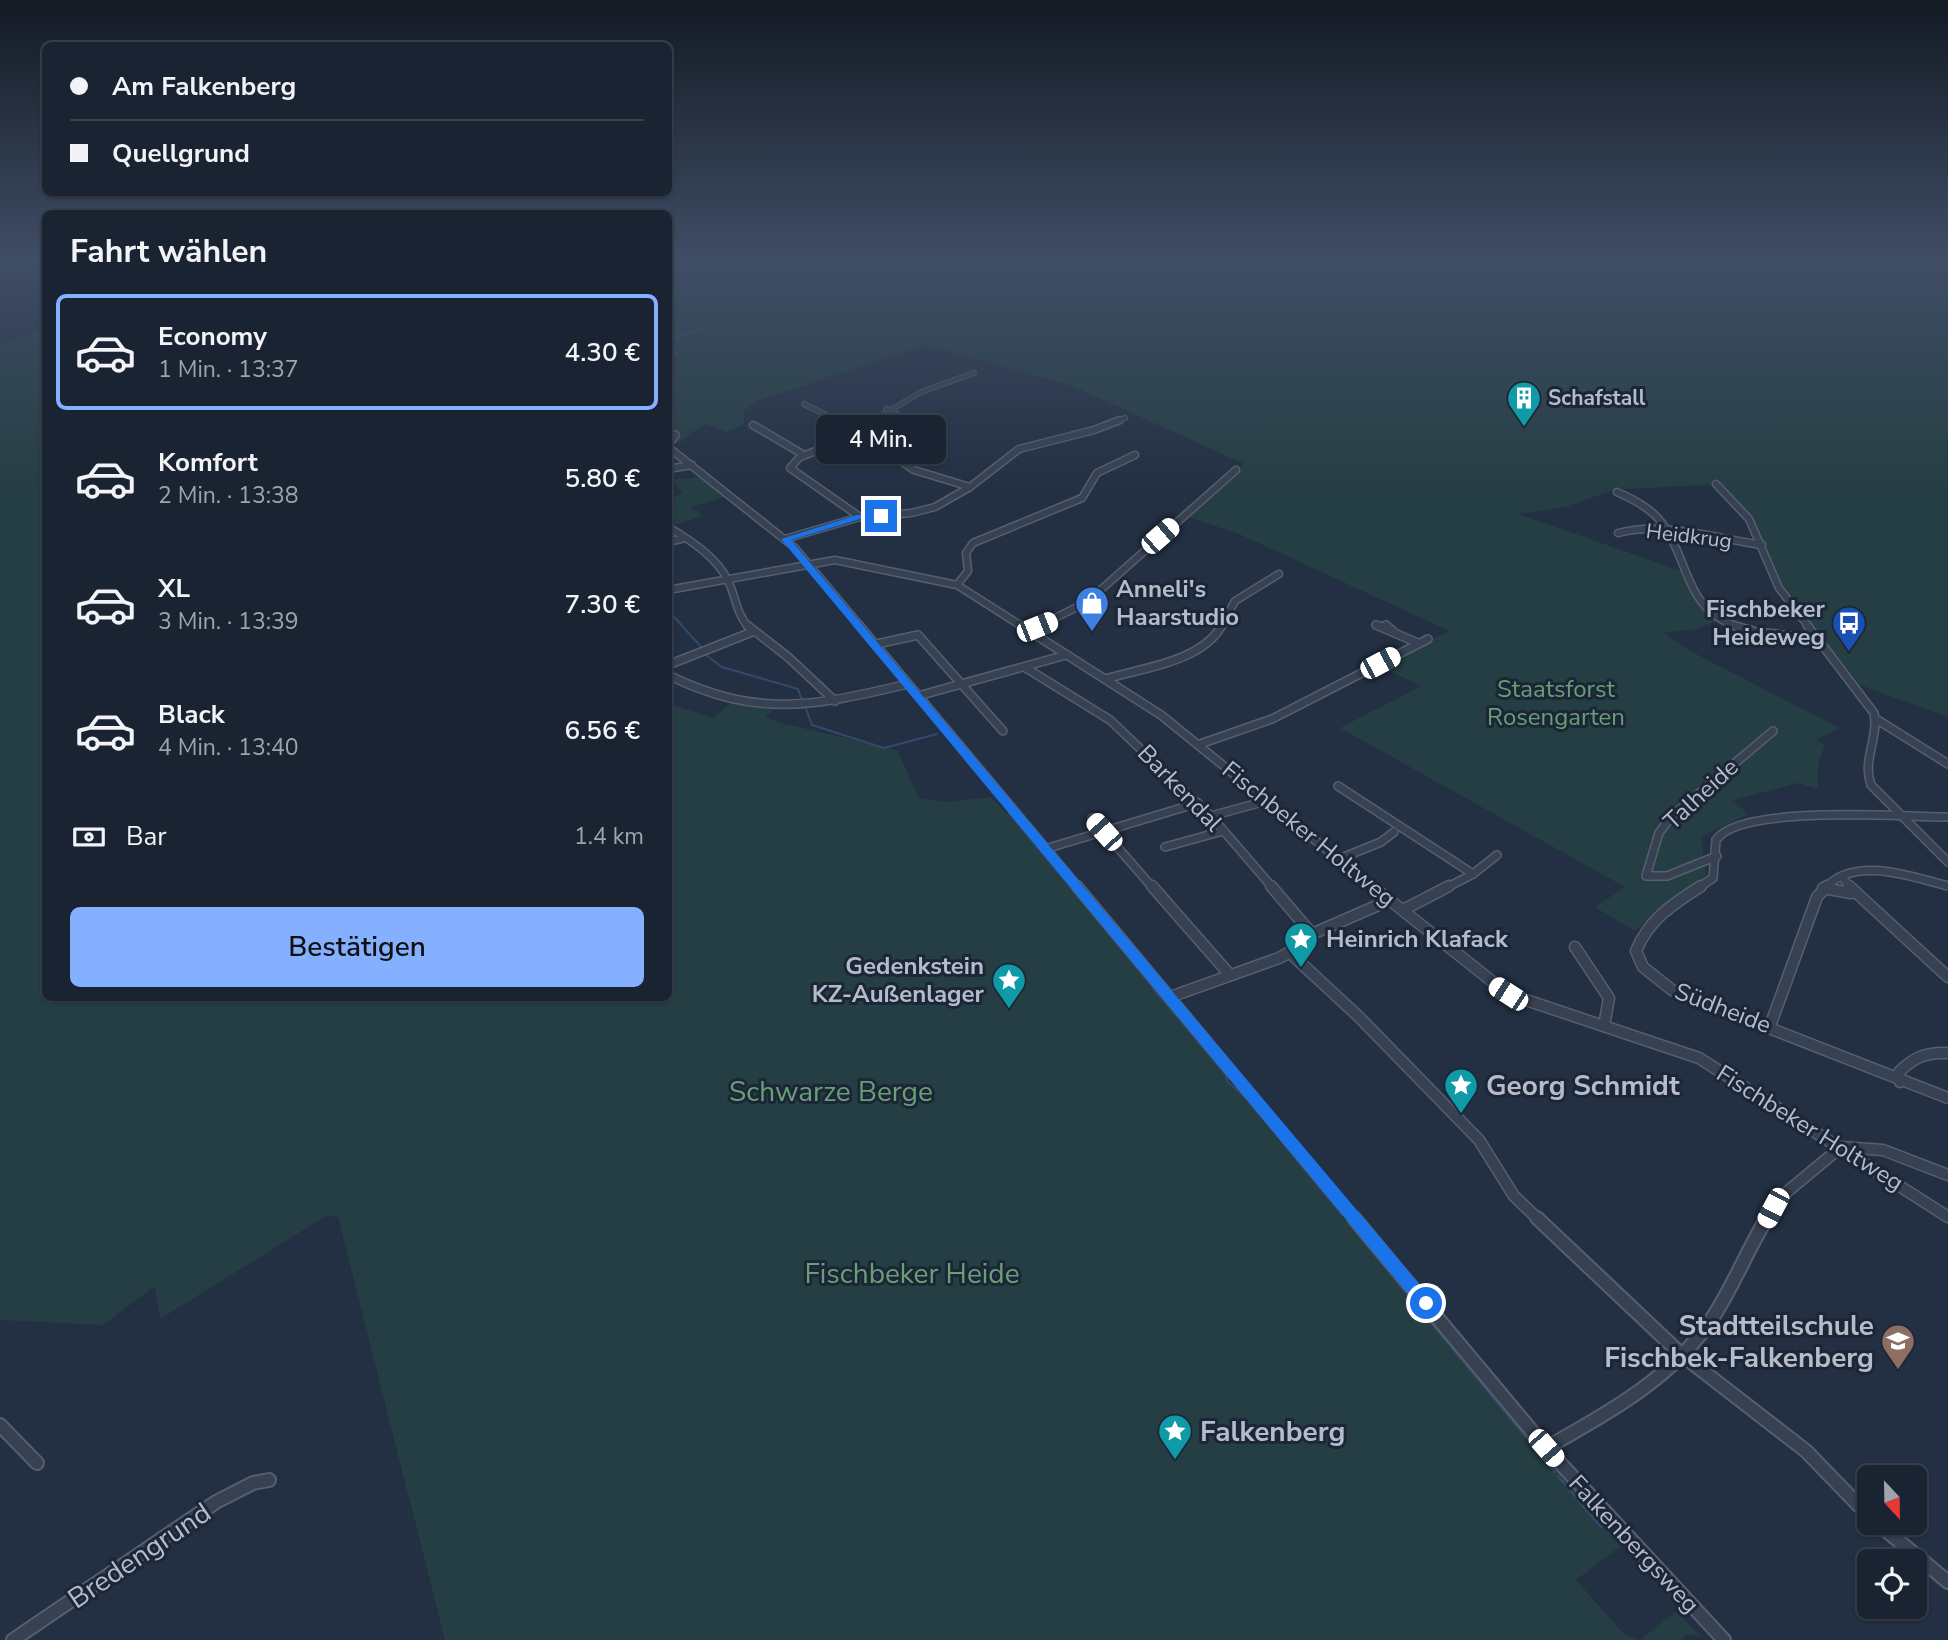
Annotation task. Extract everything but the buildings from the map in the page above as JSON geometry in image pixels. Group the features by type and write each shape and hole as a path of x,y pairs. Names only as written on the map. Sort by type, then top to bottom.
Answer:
{"street":[{"path":"860,517 792,472 791,464 804,455 844,439 886,410 938,382 974,373"},
{"path":"804,404 857,430"},
{"path":"886,410 932,431"},
{"path":"785,539 860,517 911,513 934,507 970,488 1019,449 1094,430 1125,418"},
{"path":"754,425 804,455"},
{"name":"Falkenbergsweg","path":"672,449 785,539 808,564 1546,1448 1724,1640"},
{"path":"957,585 968,571 966,553 970,545 1082,498 1097,473 1136,455"},
{"path":"901,461 914,470 970,488"},
{"path":"672,468 692,465"},
{"path":"1029,631 1087,602 1236,470"},
{"path":"1716,484 1749,519 1779,588 1876,719 1948,764"},
{"path":"1617,492 1642,506 1667,531 1685,575 1706,607 1722,620 1738,626 1818,639"},
{"path":"672,529 708,555 728,579 737,613 752,632 814,678 835,701"},
{"name":"Heidkrug","path":"1618,533 1631,530 1707,534 1727,541 1762,545"},
{"path":"672,541 685,538"},
{"name":"Fischbeker Holtweg","path":"672,589 835,560 957,585 1105,679 1200,744 1266,801 1487,980 1508,994 1699,1058 1948,1217"},
{"path":"1105,679 1177,658 1202,646 1218,632 1235,601 1279,573"},
{"path":"1393,631 1418,643"},
{"path":"672,663 752,632"},
{"path":"877,645 918,635 1003,731"},
{"path":"1200,744 1272,719 1428,639"},
{"path":"918,696 1027,668 1066,655"},
{"name":"Barkendal","path":"1027,668 1110,720 1211,816 1312,934"},
{"path":"672,677 697,688 761,706 791,708 908,684"},
{"path":"1876,719 1867,778 1948,862"},
{"name":"Talheide","path":"1717,856 1699,858 1674,876 1646,876 1659,833 1671,817 1773,731"},
{"path":"1338,786 1473,874"},
{"path":"1211,816 1266,801"},
{"path":"1045,849 1198,803"},
{"name":"Südheide","path":"1905,818 1794,815 1730,827 1718,836 1715,845 1718,867 1713,878 1657,916 1640,936 1636,951 1643,967 1672,990 1770,1026 1900,1082 1948,1098"},
{"path":"1905,818 1948,817"},
{"path":"1092,818 1230,975"},
{"path":"1165,847 1223,831"},
{"path":"1339,859 1381,842 1394,832"},
{"path":"1403,910 1473,874 1497,855"},
{"path":"1770,1026 1823,888 1842,876 1881,872 1948,886"},
{"path":"1842,876 1854,894 1948,977"},
{"path":"1823,888 1854,894"},
{"path":"1170,997 1289,952 1311,941 1312,934 1390,900"},
{"path":"1575,947 1609,998 1604,1026"},
{"path":"1289,952 1359,1017 1479,1140 1514,1196 1682,1355 1790,1436 1857,1504"},
{"path":"1900,1082 1899,1072 1916,1055 1929,1051 1948,1053"},
{"path":"1546,1448 1640,1389 1682,1355 1704,1329 1730,1289 1773,1208 1795,1185 1840,1147 1865,1145 1892,1150 1948,1175"},
{"path":"0,1424 37,1463"},
{"name":"Bredengrund","path":"13,1640 216,1502 241,1488 270,1480"},
{"path":"1892,1535 1948,1582"}],"green space":[{"name":"Schwarze Berge","path":"24,336 42,336 42,1001 672,1001 672,705 713,718 732,702 772,710 766,717 781,723 897,750 919,798 946,802 991,797 1006,813 1011,812 1234,1078 1228,1080 1239,1094 1246,1092 1621,1546 1576,1580 1624,1634 1640,1640 445,1640 338,1217 326,1216 160,1319 155,1286 103,1325 0,1320 0,344"},
{"name":"Staatsforst Rosengarten","path":"672,336 1948,336 1948,717 1860,685 1781,588 1755,524 1720,484 1614,490 1565,507 1519,514 1681,571 1705,607 1720,620 1696,629 1664,633 1692,652 1840,728 1816,740 1825,745 1818,764 1818,789 1798,783 1733,800 1748,814 1701,837 1706,876 1634,931 1595,907 1625,887 1340,728 1421,686 1380,666 1449,631 1239,534 1185,516 1244,464 1070,385 927,345 757,401 744,410 744,424 726,432 706,424 684,440 675,443 681,433 672,432"},
{"path":"699,477 725,497 691,507 703,516 672,526 672,499 682,492 672,480"},
{"path":"1676,1611 1701,1637 1688,1634 1680,1640 1640,1640"}],"waterway":[{"path":"672,339 681,336"},
{"path":"672,342 677,356"},
{"path":"792,551 800,560"},
{"path":"807,569 899,679"},
{"path":"672,614 702,648"},
{"path":"706,655 722,667 798,689 802,700"},
{"path":"908,690 997,798"},
{"path":"806,709 812,725 884,748 937,734"},
{"path":"1009,813 1151,985"},
{"path":"1152,987 1226,1075 1227,1081 1246,1098 1342,1215"},
{"path":"1356,1232 1555,1472"},
{"path":"1558,1476 1601,1527"}],"place":[{"name":"Schafstall","path":"1524,428"},
{"name":"Anneli's Haarstudio","path":"1092,633"},
{"name":"Fischbeker Heideweg","path":"1849,653"},
{"name":"Heinrich Klafack","path":"1301,969"},
{"name":"Gedenkstein KZ-Außenlager","path":"1009,1010"},
{"name":"Georg Schmidt","path":"1461,1115"},
{"name":"Stadtteilschule Fischbek-Falkenberg","path":"1898,1371"},
{"name":"Falkenberg","path":"1175,1461"}],"route":[{"path":"881,516 860,517 785,539 874,641 1426,1303"}],"park label":[{"name":"Fischbeker Heide","path":"912,1273"}]}
